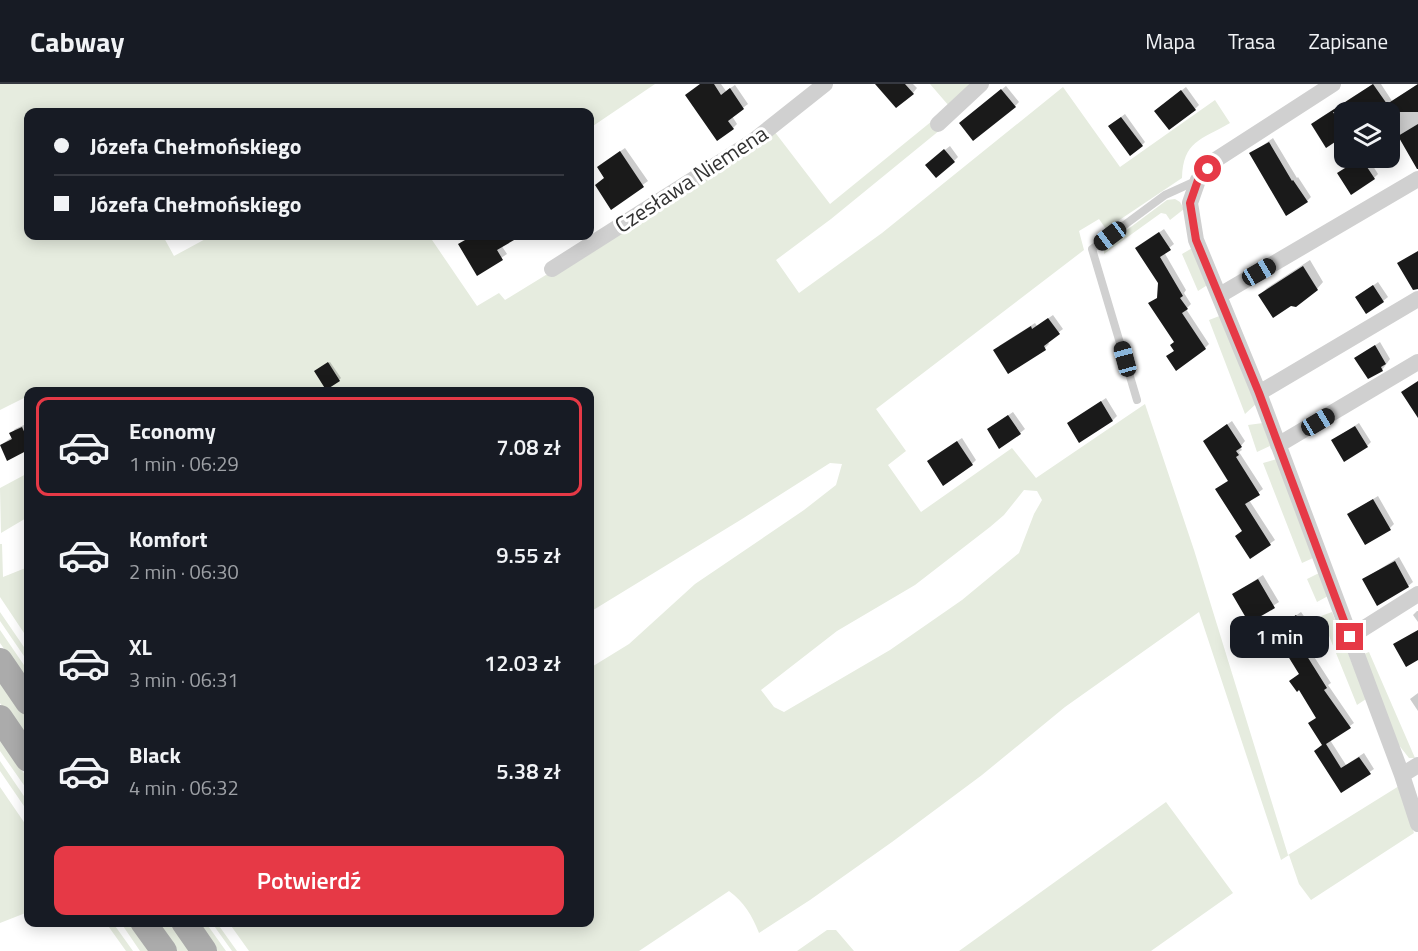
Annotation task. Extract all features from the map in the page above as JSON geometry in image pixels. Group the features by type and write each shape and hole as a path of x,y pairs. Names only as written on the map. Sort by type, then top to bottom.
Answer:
{"main road":[{"path":"0,661 24,696"},
{"path":"0,718 24,753"},
{"path":"147,927 164,951"},
{"path":"187,927 204,951"}],"street":[{"name":"Czesława Niemena","path":"552,269 752,142 825,84"},
{"path":"938,124 981,84"},
{"path":"1334,84 1217,159 1198,180 1190,203 1196,240 1259,393 1418,824"},
{"path":"1220,296 1418,179"},
{"path":"1259,393 1418,299"},
{"path":"1278,446 1418,362"},
{"path":"1350,637 1418,594"},
{"path":"1402,776 1418,765"}],"lane":[{"path":"1137,400 1092,249 1165,195 1198,180"}],"shaded area":[{"path":"0,84 655,84 594,125 594,108 24,108 24,240 165,240 174,256 204,240 432,240 477,306 499,293 505,300 735,159 774,131 830,204 932,121 940,130 831,219 776,260 799,293 882,233 1063,87 1120,167 1215,100 1230,123 1202,138 1190,149 1183,166 1182,178 1106,229 1099,219 1079,231 1084,250 876,409 906,451 888,465 921,512 1012,448 1036,478 1145,404 1194,550 1288,855 1399,786 1414,833 1311,900 1299,884 1289,855 1281,860 1199,612 1065,707 982,775 892,842 759,933 747,909 729,891 639,951 249,951 232,927 594,927 594,666 629,644 695,584 804,510 836,485 842,464 830,463 594,610 594,387 24,387 24,398 0,410","holes":["1024,490 1037,491 1042,500 1019,553 962,600 890,650 784,712 774,707 761,690 837,631 915,585 1004,515"]},
{"path":"930,84 975,84 949,106"},
{"path":"1175,199 1184,209 1170,220 1166,214 1161,213 1104,254 1104,247 1167,200"},
{"path":"1194,247 1209,284 1198,291 1182,254"},
{"path":"1222,315 1256,404 1245,414 1209,320"},
{"path":"1263,423 1272,445 1257,452 1248,425"},
{"path":"1277,459 1313,558 1302,563 1263,463"},
{"path":"24,475 24,519 1,533 0,488"},
{"path":"0,544 2,544 3,577 24,569 24,633 0,597"},
{"path":"1319,573 1328,596 1317,602 1307,579"},
{"path":"0,612 24,647 24,656 0,621"},
{"path":"1332,612 1366,699 1357,705 1321,616"},
{"path":"0,630 24,665 24,677 0,643"},
{"path":"1369,652 1415,758 1409,758 1398,744 1364,654"},
{"path":"0,678 24,713 24,738 0,703"},
{"path":"0,739 24,773 24,785 0,751"},
{"path":"0,761 24,796 24,806 0,771"},
{"path":"0,787 24,822 24,914 0,923"},
{"path":"1166,802 1233,893 1151,951 959,951"},
{"path":"109,927 116,927 133,951 126,951"},
{"path":"124,927 132,927 149,951 140,951"},
{"path":"157,927 174,927 191,951 174,951"},
{"path":"200,927 209,927 226,951 217,951"},
{"path":"215,927 220,927 237,951 232,951"},
{"path":"827,930 836,930 854,951 797,951"}],"building":[{"path":"700,84 714,84 721,95 730,88 744,109 728,121 734,129 717,141 685,95"},
{"path":"875,84 905,84 914,94 896,108"},
{"path":"1373,84 1386,102 1345,102"},
{"path":"1418,84 1418,112 1400,112 1400,102 1390,102"},
{"path":"1001,89 1016,107 973,141 959,123"},
{"path":"1181,90 1196,110 1169,130 1154,111"},
{"path":"1334,109 1334,143 1326,148 1311,124"},
{"path":"1121,117 1143,146 1130,156 1108,126"},
{"path":"1418,124 1418,169 1400,139 1400,135"},
{"path":"1269,142 1292,181 1308,202 1286,216 1249,153"},
{"path":"944,149 955,162 936,178 925,165"},
{"path":"620,151 644,187 611,210 595,185 604,178 597,167"},
{"path":"1345,168 1368,168 1375,179 1351,195 1337,173"},
{"path":"1159,232 1171,250 1160,257 1183,296 1180,298 1188,309 1182,313 1206,349 1176,371 1166,356 1174,351 1170,345 1174,342 1148,303 1157,298 1158,283 1135,248"},
{"path":"465,240 514,240 497,250 503,260 477,276 458,244"},
{"path":"1418,251 1418,289 1413,290 1397,263"},
{"path":"1303,266 1318,290 1296,307 1291,306 1273,318 1258,295"},
{"path":"1373,285 1384,302 1366,314 1355,297"},
{"path":"1048,318 1060,334 1044,346 1046,350 1008,374 993,350"},
{"path":"1375,345 1386,364 1381,367 1383,371 1368,379 1354,358"},
{"path":"328,362 340,381 331,387 324,387 314,371"},
{"path":"1418,381 1418,418 1401,392"},
{"path":"1101,401 1113,421 1079,443 1067,423"},
{"path":"1008,415 1021,434 999,449 987,429"},
{"path":"1227,424 1242,447 1236,451 1239,455 1236,457 1260,495 1245,504 1271,545 1250,559 1235,536 1242,531 1215,489 1228,481 1203,441"},
{"path":"1355,426 1368,447 1344,462 1331,440"},
{"path":"22,427 24,452 7,461 0,445 12,439 9,433"},
{"path":"957,441 973,465 943,486 927,461"},
{"path":"1373,499 1391,530 1365,545 1347,514"},
{"path":"1395,561 1409,587 1377,606 1362,579"},
{"path":"1258,579 1275,608 1249,623 1232,594"},
{"path":"1296,615 1311,638 1300,645 1327,688 1324,690 1351,728 1326,744 1341,768 1359,757 1371,774 1341,793 1314,751 1322,745 1308,723 1316,718 1299,690 1297,692 1289,681 1299,674 1278,640 1281,638 1275,629"},
{"path":"1418,630 1418,660 1406,667 1393,644"}],"route":[{"path":"1208,169 1198,180 1190,203 1196,240 1259,393 1350,637"}]}
